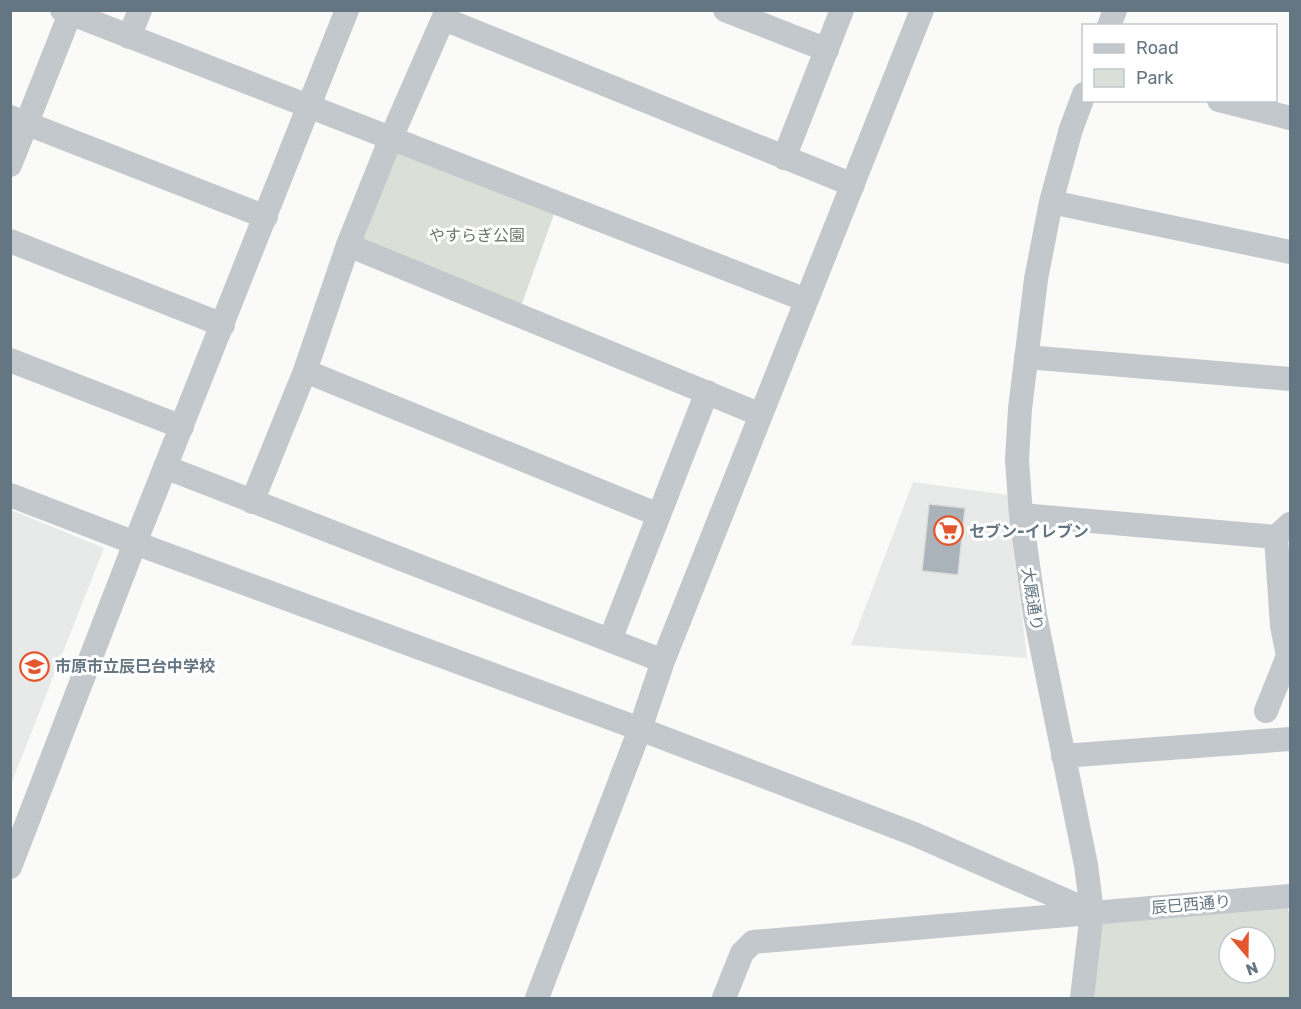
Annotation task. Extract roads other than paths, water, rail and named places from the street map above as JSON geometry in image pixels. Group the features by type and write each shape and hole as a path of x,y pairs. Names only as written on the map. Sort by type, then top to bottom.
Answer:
{"street":[{"path":"129,37 140,10"},
{"path":"10,867 135,543 347,10"},
{"path":"725,10 827,50"},
{"path":"784,158 843,10"},
{"path":"537,999 640,729 663,661 922,10"},
{"path":"10,165 19,120 66,12 806,300"},
{"path":"252,502 304,371 348,245 391,138 446,15 784,158 853,184"},
{"name":"大厩通り","path":"1082,97 1051,202 1036,279 1020,410 1017,460 1021,515 1035,615 1086,865 1092,912 1082,999"},
{"path":"1227,102 1290,118"},
{"path":"19,120 266,217"},
{"path":"1051,202 1290,252"},
{"path":"10,241 223,325"},
{"path":"348,245 761,414"},
{"path":"1026,357 1290,379"},
{"path":"10,360 182,427"},
{"path":"304,371 659,515"},
{"path":"610,640 707,392"},
{"path":"165,467 663,661"},
{"path":"10,495 640,729 914,834 1092,912"},
{"path":"1021,515 1283,530 1282,626 1288,656 1266,711"},
{"path":"1063,756 1290,740"},
{"name":"辰巳西通り","path":"724,999 742,952 753,942 1092,912 1288,903"}],"place":[{"name":"セブン-イレブン","path":"948,531"},
{"name":"市原市立辰巳台中学校","path":"34,666"}],"park label":[{"name":"やすらぎ公園","path":"477,235"}]}
